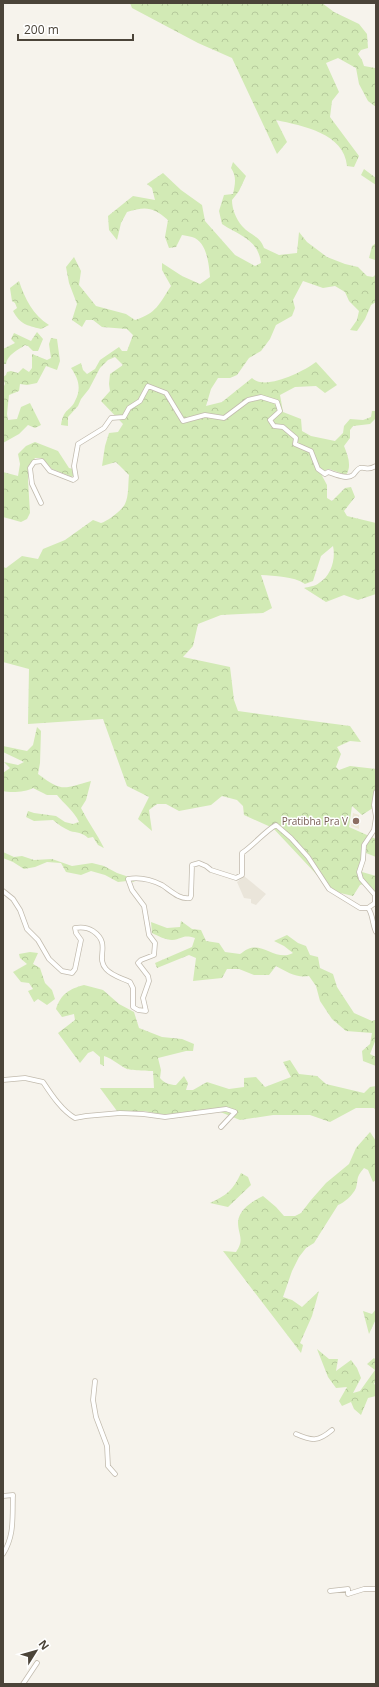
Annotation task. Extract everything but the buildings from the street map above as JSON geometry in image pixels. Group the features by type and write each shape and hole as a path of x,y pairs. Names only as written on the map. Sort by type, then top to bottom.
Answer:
{"street":[{"path":"41,503 32,484 30,468 34,462 42,460 50,470 73,480 76,478 74,466 78,444 104,428 111,418 124,417 129,408 140,402 148,386 166,393 183,421 205,415 224,418 248,400 261,397 277,402 280,411 270,420 274,426 283,427 296,438 294,444 311,451 318,469 325,474 328,472 346,477 352,476 361,468 367,470 376,466"},
{"path":"3,891 13,899 20,910 27,928 38,940 49,959 62,971 72,973 75,969 81,940 76,933 75,928 80,927 90,929 100,935 103,942 102,962 105,969 113,975 130,982 133,988 133,1007 138,1010 146,1011 143,998 149,981 148,976 138,963 154,955 155,943 149,935 144,906 132,890 128,879 136,878 163,886 167,890 184,898 190,898 192,896 192,865 199,863 211,870 236,878 242,875 242,853 256,843 268,830 276,825 291,838 308,857 329,889 360,908 368,908 375,904 375,895 361,879 359,872 363,860 364,845 374,830 376,817 374,805 376,792"},
{"path":"368,908 372,912 372,923 376,932"},
{"path":"3,1080 25,1078 43,1082 54,1099 75,1118 120,1113 165,1117 226,1108 235,1112 221,1127"},
{"path":"95,1381 93,1400 96,1417 107,1446 108,1466 115,1474"},
{"path":"296,1434 314,1440 321,1438 332,1430"},
{"path":"3,1496 12,1495 14,1519 8,1547 3,1554"},
{"path":"330,1591 348,1589 348,1594 364,1589 375,1589"},
{"path":"23,1684 37,1663"}],"shaded area":[{"name":"Pratibha Pra V","path":"353,813 359,815 359,829 351,826"},
{"path":"244,876 266,894 256,905 251,903 251,899 244,898 237,882"}],"green space":[{"path":"130,3 322,3 334,12 359,24 367,34 368,48 361,50 358,54 364,66 376,67 376,107 368,101 359,84 356,68 338,58 326,63 339,92 332,101 330,117 359,156 354,167 347,166 344,155 338,146 330,139 310,128 276,120 287,142 277,154 232,58 198,43 132,8"},
{"path":"233,162 246,176 239,191 232,200 235,214 242,226 260,241 264,248 279,255 297,253 299,232 307,242 327,257 358,267 367,276 373,277 376,274 376,302 371,305 365,319 357,331 350,330 357,320 359,311 349,301 345,292 335,286 323,288 303,281 293,300 295,308 292,316 276,325 270,339 261,351 249,358 237,375 230,378 218,378 211,389 206,406 222,402 252,378 259,382 282,379 297,373 316,362 337,385 325,393 316,386 295,387 280,395 283,412 301,419 302,431 311,436 335,441 343,433 344,426 350,419 363,420 371,417 372,411 375,411 376,418 370,424 353,426 350,430 350,438 344,446 349,465 346,475 329,469 320,472 327,485 327,498 332,501 345,488 351,487 355,497 344,511 347,516 376,523 376,594 358,600 344,595 326,602 304,588 318,584 327,576 333,562 333,546 321,556 313,581 305,584 295,579 261,575 272,608 263,613 221,615 198,624 193,646 183,657 230,667 234,700 238,711 350,726 361,742 350,741 337,747 341,754 336,767 339,770 350,766 376,769 376,806 362,815 352,806 349,827 376,839 376,857 366,853 362,872 376,876 376,896 366,883 360,885 353,896 332,891 273,828 244,815 243,806 237,800 222,796 211,805 179,811 166,804 157,804 149,810 152,831 138,819 149,797 127,786 103,719 28,724 29,669 3,662 3,567 6,568 22,556 38,559 43,549 65,540 93,520 101,523 107,520 123,507 127,497 129,475 116,462 102,466 105,446 109,433 118,432 123,424 101,401 110,391 110,374 123,365 115,357 108,360 100,368 78,406 68,417 68,426 61,425 65,412 73,404 77,396 79,387 76,376 71,368 81,363 83,370 87,374 95,369 100,360 119,347 122,351 127,351 133,335 127,329 102,327 93,320 86,320 82,327 72,320 77,304 69,283 66,267 74,257 81,271 79,285 96,306 126,314 135,320 153,311 171,286 162,270 162,263 182,276 200,284 210,277 206,254 201,243 197,239 182,235 176,247 169,248 165,237 168,220 158,212 144,208 127,212 121,223 117,240 109,230 108,216 133,196 155,200 152,188 147,184 163,173 181,190 202,205 205,221 235,255 255,266 261,263 256,248 252,243 222,224 219,211 224,195 233,194 235,178 231,168"},
{"path":"364,169 376,178 376,185 361,175"},
{"path":"376,243 375,260 369,258 372,246"},
{"path":"19,281 30,306 43,321 49,325 41,329 24,324 16,316 13,311 17,308 15,303 12,301 10,288"},
{"path":"37,332 43,339 38,351 33,351 25,345 8,358 6,364 3,364 3,349 15,343 11,339 14,333 31,341"},
{"path":"51,338 57,339 60,361 57,370 46,366 37,383 27,385 20,384 19,391 9,395 7,414 8,420 17,419 21,407 30,403 41,425 35,428 28,425 19,434 3,443 3,388 5,384 3,377 7,372 11,371 18,373 23,368 29,372 32,368 32,354 47,360 51,358 49,344"},
{"path":"35,442 58,451 69,468 73,469 74,475 72,477 52,469 41,458 35,458 29,467 28,480 30,513 27,519 21,522 3,517 3,472 18,476 20,464 18,454 26,446"},
{"path":"37,727 41,731 40,763 38,774 52,784 63,787 74,786 91,781 86,800 81,808 104,848 98,845 93,837 88,838 82,834 70,831 53,820 34,821 26,817 28,811 56,816 65,822 73,824 79,822 72,811 57,795 47,795 33,788 18,792 3,791 3,773 10,768 4,762 18,765 24,762 3,752 3,746 27,751 33,745"},
{"path":"3,852 14,857 22,856 34,860 52,859 72,866 92,863 104,866 129,877 135,882 118,882 105,875 91,871 81,875 66,872 61,863 47,862 35,867 24,869 3,858"},
{"path":"181,921 192,929 201,930 206,941 219,943 225,952 240,954 247,949 259,948 276,954 287,955 293,953 274,941 287,935 298,943 306,946 310,955 318,957 320,968 333,974 337,987 354,1013 372,1021 376,1020 376,1039 370,1054 376,1057 376,1066 363,1061 362,1051 370,1044 372,1033 346,1031 332,1019 320,1001 316,986 309,976 296,975 276,966 269,975 254,975 239,969 227,969 222,978 193,981 196,958 189,955 157,968 155,963 192,947 195,938 185,937 172,940 162,938 152,933 151,922 167,928 180,927"},
{"path":"30,952 38,953 33,964 40,968 45,983 52,990 55,999 47,1005 38,999 34,1002 28,991 33,989 29,983 21,982 13,972 27,964 20,958 19,954"},
{"path":"84,985 103,990 119,1004 134,1012 139,1028 162,1037 182,1039 194,1044 193,1051 186,1051 158,1058 161,1070 160,1078 167,1083 176,1085 184,1076 188,1083 186,1090 193,1090 207,1082 229,1089 244,1087 244,1078 256,1077 265,1087 291,1077 283,1062 290,1060 299,1074 317,1076 326,1084 364,1093 370,1087 376,1086 376,1111 374,1108 356,1108 330,1122 310,1115 273,1115 240,1120 213,1109 165,1115 144,1111 117,1111 100,1088 154,1088 153,1071 127,1069 104,1056 104,1066 100,1064 100,1057 93,1051 88,1053 80,1063 58,1033 75,1020 74,1014 62,1017 56,1009 60,999 66,993 74,988"},
{"path":"370,1132 376,1141 376,1180 373,1182 368,1170 364,1168 358,1177 356,1188 353,1193 346,1201 338,1205 314,1243 306,1248 299,1257 292,1271 283,1297 292,1300 302,1307 319,1291 312,1316 300,1343 303,1345 301,1353 223,1251 236,1252 239,1248 241,1240 238,1222 241,1213 247,1206 263,1196 284,1216 295,1216 301,1213 326,1183 349,1164 356,1148"},
{"path":"241,1173 248,1177 251,1185 228,1207 210,1203 221,1198 229,1191"},
{"path":"376,1309 376,1319 369,1334 363,1311 372,1314"},
{"path":"317,1349 329,1359 338,1359 336,1371 351,1360 357,1368 361,1378 353,1393 360,1391 375,1370 367,1364 374,1358 376,1360 376,1380 374,1384 376,1385 376,1396 368,1398 361,1415 354,1409 351,1402 342,1406 339,1401 347,1387 336,1388 328,1377"}],"place":[{"name":"Pratibha Pra V","path":"356,821"}]}
